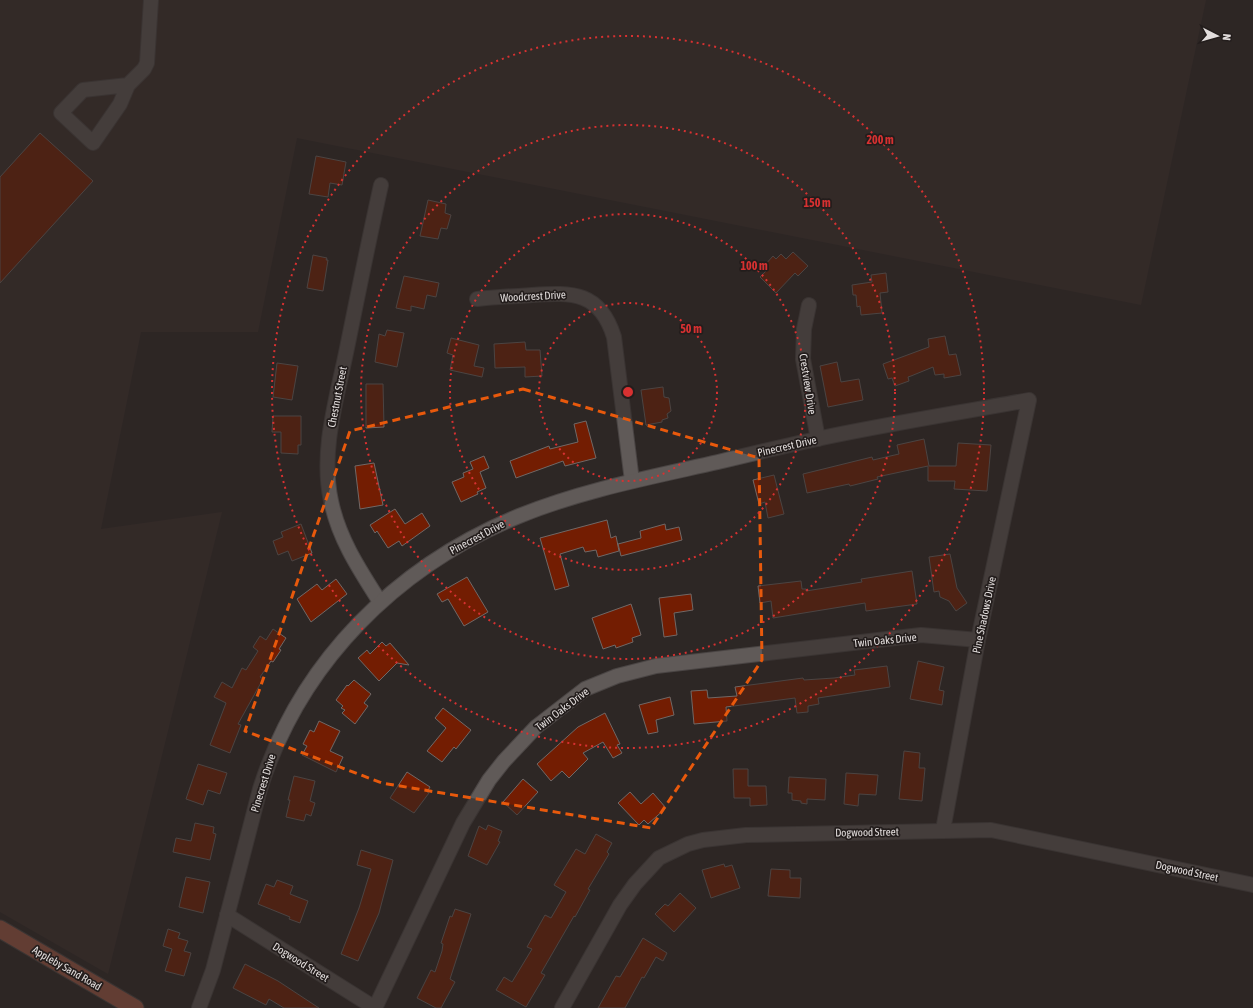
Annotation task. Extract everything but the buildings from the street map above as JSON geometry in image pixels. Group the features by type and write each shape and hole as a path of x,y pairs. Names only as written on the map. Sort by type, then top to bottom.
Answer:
{"main road":[{"name":"Appleby Sand Road","path":"0,929 135,1008"}],"street":[{"path":"128,85 83,90 61,113 93,144 120,104 128,85 144,69 146,63 151,0"},
{"name":"Chestnut Street","path":"380,184 333,415 327,466 331,501 341,535 348,551 380,602"},
{"name":"Woodcrest Drive","path":"477,299 570,294 590,301 606,316 614,337 632,481"},
{"name":"Crestview Drive","path":"809,305 804,329 803,359 818,439"},
{"name":"Pinecrest Drive","path":"199,1008 213,970 260,789 269,761 281,732 302,696 324,664 380,602 428,564 492,528 521,515 632,481 818,439 1029,400"},
{"name":"Pine Shadows Drive","path":"943,830 978,640 1029,400"},
{"name":"Twin Oaks Drive","path":"375,1008 462,823 489,780 519,744 536,727 585,689 617,676 656,666 921,635 978,640"},
{"name":"Dogwood Street","path":"562,1008 620,905 635,884 659,858 688,844 703,840 746,835 943,830 1004,832 1253,885"},
{"name":"Dogwood Street","path":"227,915 375,1008"}],"highlighted area":[{"path":"523,389 759,458 762,660 651,828 382,783 245,731 350,431"}],"shaded area":[{"path":"0,0 1206,0 1141,305 297,138 258,332 141,332 101,529 222,512 108,974 0,912"}]}
